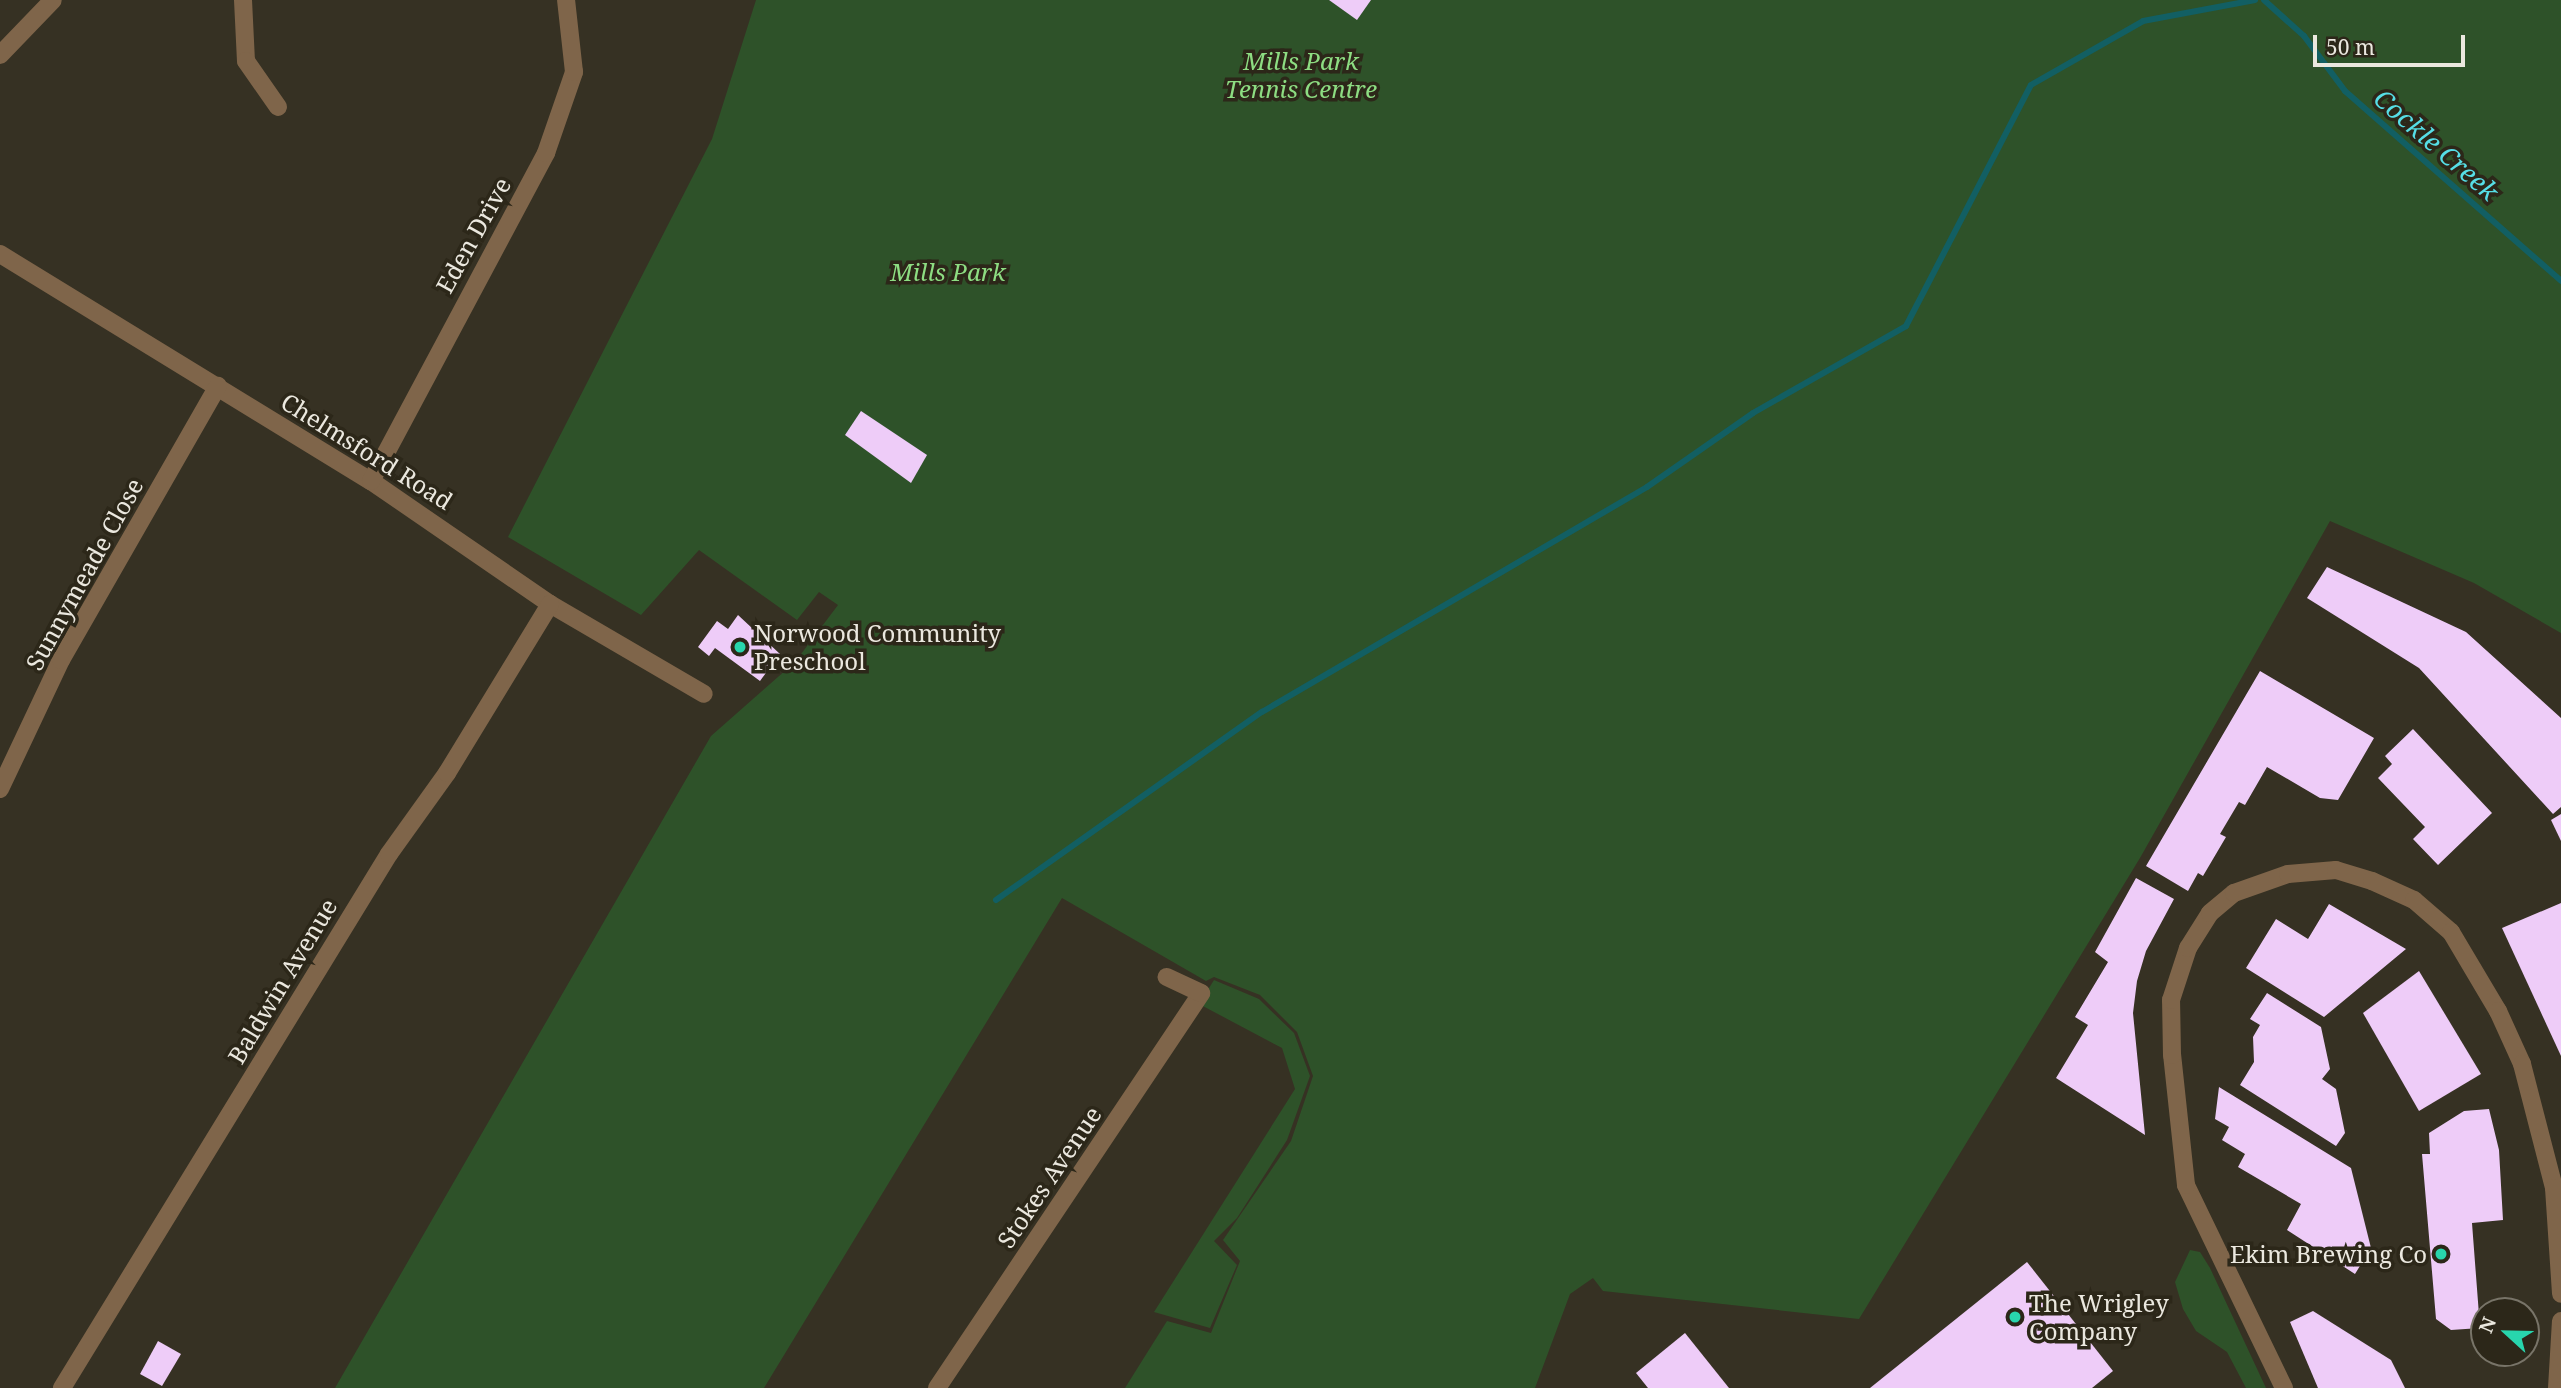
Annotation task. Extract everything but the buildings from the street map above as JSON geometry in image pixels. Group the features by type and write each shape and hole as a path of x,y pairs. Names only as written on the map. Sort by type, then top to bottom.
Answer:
{"street":[{"path":"0,55 53,0"},
{"path":"243,0 246,61 278,107"},
{"name":"Eden Drive","path":"371,481 546,153 574,72 566,0"},
{"name":"Chelmsford Road","path":"0,254 371,481 551,604 704,694"},
{"name":"Sunnymeade Close","path":"0,789 61,660 218,386"},
{"name":"Baldwin Avenue","path":"62,1388 389,854 446,773 551,604"},
{"path":"2284,1388 2186,1185 2172,1055 2171,1000 2188,948 2210,913 2234,893 2288,874 2336,870 2372,881 2414,900 2451,932 2498,1012 2522,1063 2553,1188 2561,1293"},
{"name":"Stokes Avenue","path":"937,1388 1209,997 1166,977"},
{"path":"2557,1388 2561,1321"}],"green space":[{"path":"756,0 2561,0 2561,633 2474,583 2330,521 2140,858 1859,1319 1603,1291 1593,1278 1570,1294 1535,1388 1125,1388 1167,1321 1211,1333 1240,1261 1223,1240 1291,1141 1313,1076 1297,1032 1260,995 1214,977 1206,981 1062,898 764,1388 335,1388 711,736 795,662 838,605 819,592 797,620 699,550 641,615 508,537 712,139"},
{"path":"1214,980 1259,999 1294,1033 1310,1076 1287,1140 1237,1218 1214,1241 1237,1265 1210,1328 1154,1312 1295,1089 1282,1048 1199,1004"},
{"path":"2190,1250 2200,1252 2210,1268 2266,1388 2246,1388 2227,1352 2196,1331 2183,1309 2175,1282"}],"waterway":[{"path":"996,900 1262,712 1647,487 1753,413 1906,326 2031,85 2143,21 2255,0"},
{"name":"Cockle Creek","path":"2264,0 2304,36 2345,91 2561,281"}],"place":[{"name":"Norwood Community Preschool","path":"740,647"},
{"name":"Ekim Brewing Co","path":"2441,1254"},
{"name":"The Wrigley Company","path":"2015,1317"}],"park label":[{"name":"Mills Park Tennis Centre","path":"1301,75"},
{"name":"Mills Park","path":"948,272"}]}
